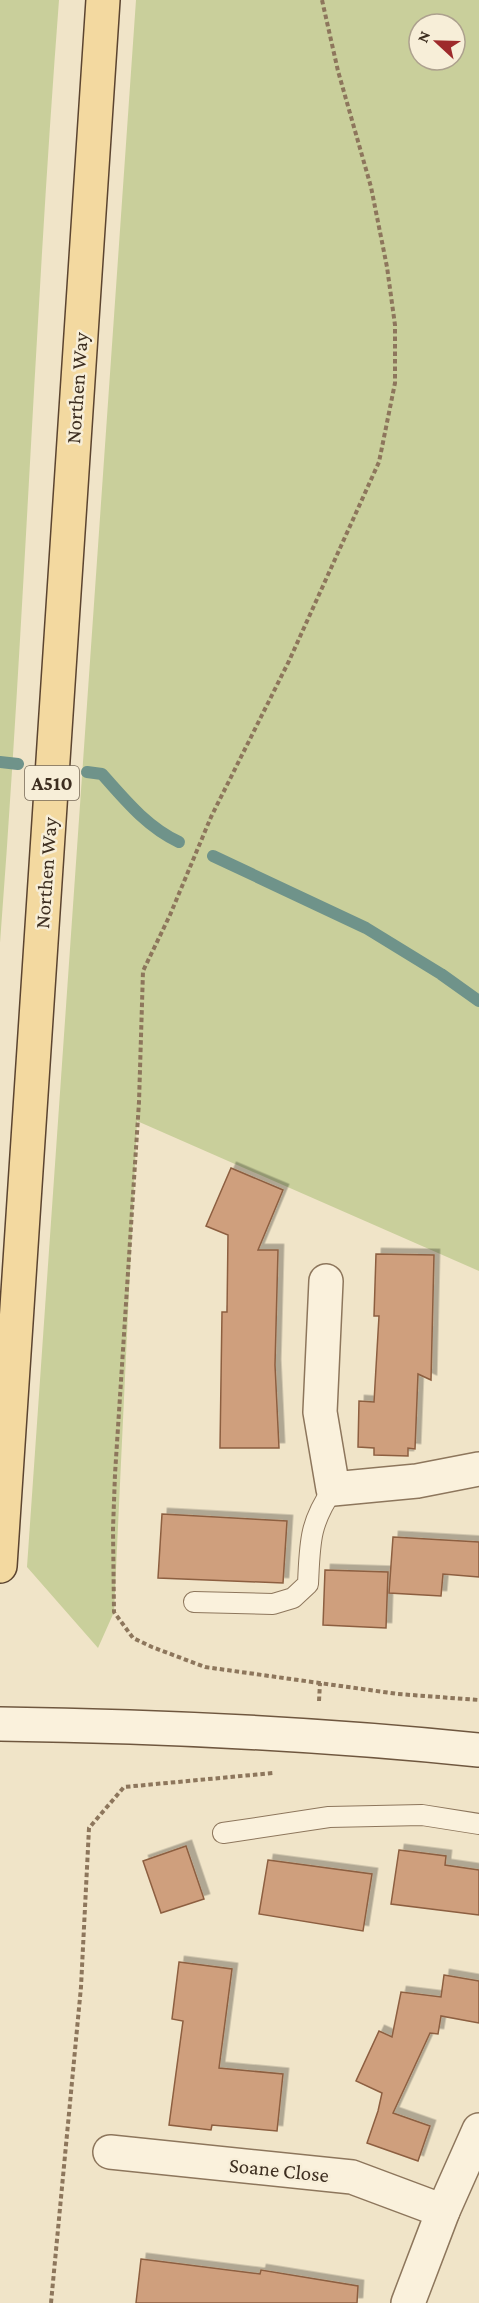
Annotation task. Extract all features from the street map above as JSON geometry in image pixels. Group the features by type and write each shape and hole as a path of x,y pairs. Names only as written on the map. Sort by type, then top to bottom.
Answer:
{"main road":[{"name":"Northen Way","path":"0,1566 103,0"}],"street":[{"path":"326,1281 320,1412 333,1489 417,1481 479,1469"},
{"path":"0,1724 135,1726 372,1740 479,1750"},
{"path":"408,2303 443,2211 479,2130"},
{"name":"Soane Close","path":"110,2152 352,2177 443,2211"}],"lane":[{"path":"194,1602 273,1604 293,1598 308,1584 313,1524 321,1506 333,1489"},
{"path":"223,1833 329,1817 422,1815 479,1824"}],"path":[{"path":"322,0 338,71 371,187 387,267 395,325 395,383 379,462 289,661 211,817 170,915 143,971 139,1102 112,1529 114,1612 133,1638 205,1667 399,1694 479,1700"},
{"path":"51,2303 81,1988 89,1828 124,1787 278,1773"}],"green space":[{"path":"0,0 59,0 0,943"},
{"path":"136,0 479,0 479,1271 137,1121 114,1612 98,1648 27,1567"}],"building":[{"path":"231,1168 283,1190 258,1250 278,1250 275,1365 279,1448 220,1448 222,1312 227,1312 228,1235 206,1226"},
{"path":"376,1254 434,1255 431,1380 418,1374 415,1449 408,1448 408,1456 374,1455 374,1448 358,1447 359,1401 374,1402 379,1316 374,1316"},
{"path":"162,1514 287,1521 283,1583 158,1578"},
{"path":"393,1537 479,1542 479,1577 443,1574 441,1596 389,1593"},
{"path":"325,1570 388,1572 386,1628 323,1625"},
{"path":"186,1846 204,1899 161,1913 143,1861"},
{"path":"399,1850 446,1856 445,1865 479,1870 479,1915 391,1904"},
{"path":"268,1860 372,1874 363,1931 259,1914"},
{"path":"179,1962 232,1969 219,2068 283,2074 277,2131 212,2125 211,2130 169,2125 183,2021 172,2019"},
{"path":"444,1975 479,1981 479,2023 441,2016 438,2034 430,2033 393,2113 430,2126 418,2161 367,2143 382,2093 356,2081 379,2031 392,2037 401,1992 441,1997"},
{"path":"141,2259 260,2274 261,2270 358,2286 357,2303 136,2303"}],"waterway":[{"path":"0,762 18,764"},
{"path":"87,772 102,774 147,821 179,842"},
{"path":"213,856 366,928 441,974 479,1001"}]}
